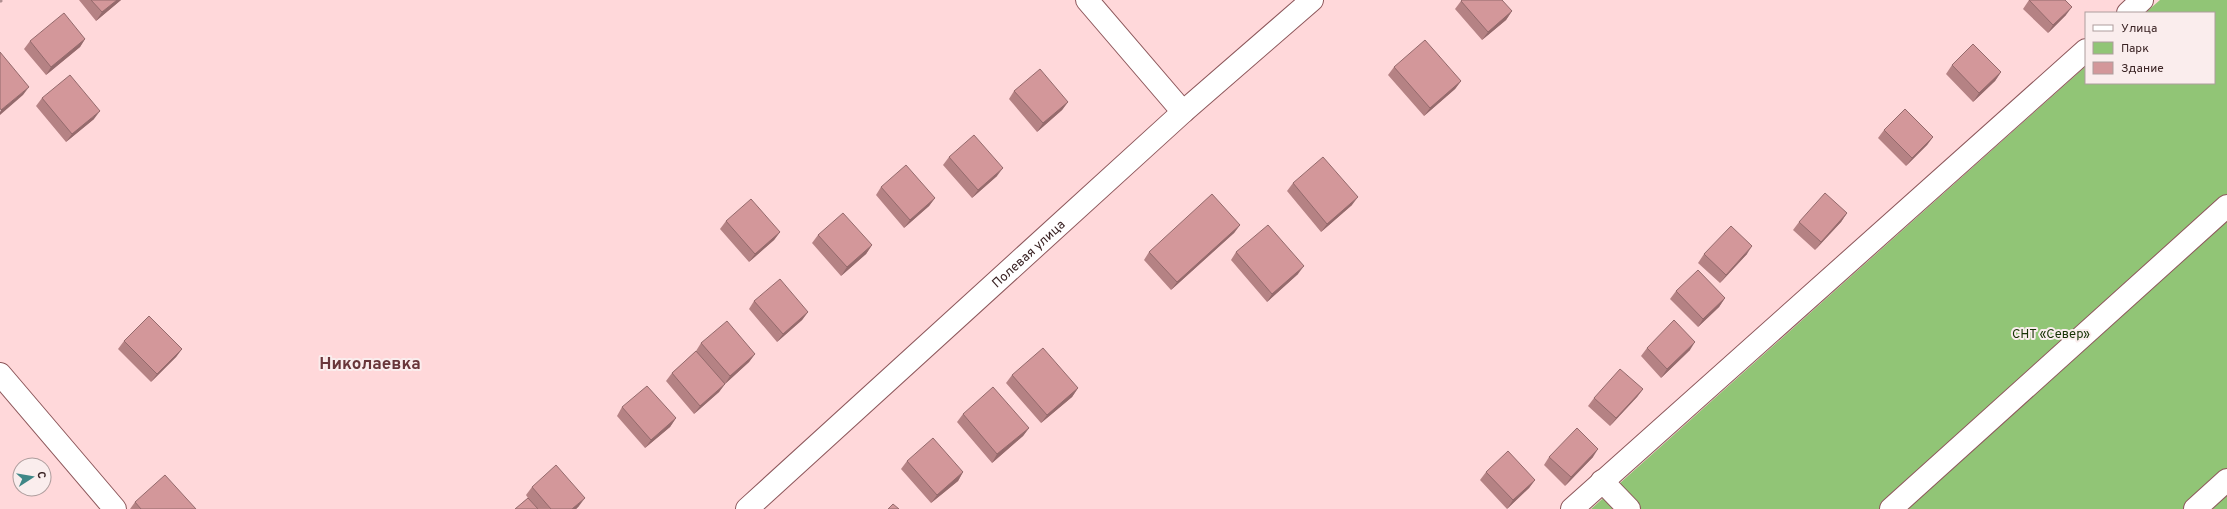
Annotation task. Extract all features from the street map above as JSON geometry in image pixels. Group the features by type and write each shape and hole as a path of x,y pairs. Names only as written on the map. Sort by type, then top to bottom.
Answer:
{"street":[{"path":"1087,0 1183,112"},
{"name":"Полевая улица","path":"747,509 1183,112 1312,0"},
{"path":"2129,12 2142,0"},
{"path":"1572,509 2085,51"},
{"path":"1891,509 2227,206"},
{"path":"0,374 115,509"},
{"path":"2195,509 2227,480"},
{"path":"1602,481 1629,509"}],"green space":[{"name":"СНТ «Север»","path":"2160,0 2227,0 2227,509 1591,509 2085,67 2085,84 2215,84 2215,12 2146,12"}],"building":[{"path":"91,0 117,0 102,12"},
{"path":"1502,0 1512,11 1488,32 1461,1"},
{"path":"2029,0 2065,0 2072,7 2053,25"},
{"path":"64,13 85,39 51,67 30,41"},
{"path":"1425,40 1461,81 1430,108 1394,67"},
{"path":"1973,44 2001,72 1979,93 1952,65"},
{"path":"0,52 29,87 1,110 0,108"},
{"path":"1040,69 1068,102 1043,123 1014,91"},
{"path":"70,75 100,111 72,134 42,98"},
{"path":"1905,109 1933,137 1912,158 1884,130"},
{"path":"974,135 1003,168 978,190 949,157"},
{"path":"1323,157 1358,197 1327,224 1293,183"},
{"path":"906,165 935,198 910,220 881,187"},
{"path":"1825,193 1847,213 1821,242 1799,222"},
{"path":"1212,194 1240,225 1177,282 1149,252"},
{"path":"751,199 780,232 755,254 726,221"},
{"path":"843,213 872,245 847,267 818,235"},
{"path":"1268,225 1304,266 1272,294 1236,252"},
{"path":"1731,226 1752,246 1726,275 1704,254"},
{"path":"1698,270 1725,298 1703,319 1676,291"},
{"path":"780,279 808,312 783,334 754,301"},
{"path":"149,316 182,349 157,374 124,341"},
{"path":"1674,320 1695,342 1667,369 1647,348"},
{"path":"727,321 755,354 730,376 701,343"},
{"path":"1043,348 1078,388 1047,415 1012,375"},
{"path":"696,351 725,384 700,406 672,373"},
{"path":"1620,369 1643,389 1616,418 1594,398"},
{"path":"647,386 676,418 651,440 622,407"},
{"path":"993,387 1029,428 997,454 963,414"},
{"path":"1577,428 1598,449 1571,477 1549,457"},
{"path":"933,438 963,472 937,495 907,461"},
{"path":"1508,451 1535,480 1513,500 1486,472"},
{"path":"556,465 585,498 572,509 551,509 532,487"},
{"path":"165,475 196,509 141,509 135,502"},
{"path":"528,498 538,509 515,509"},
{"path":"893,504 899,509 888,509"}],"district":[{"name":"Николаевка","path":"370,363"}]}
